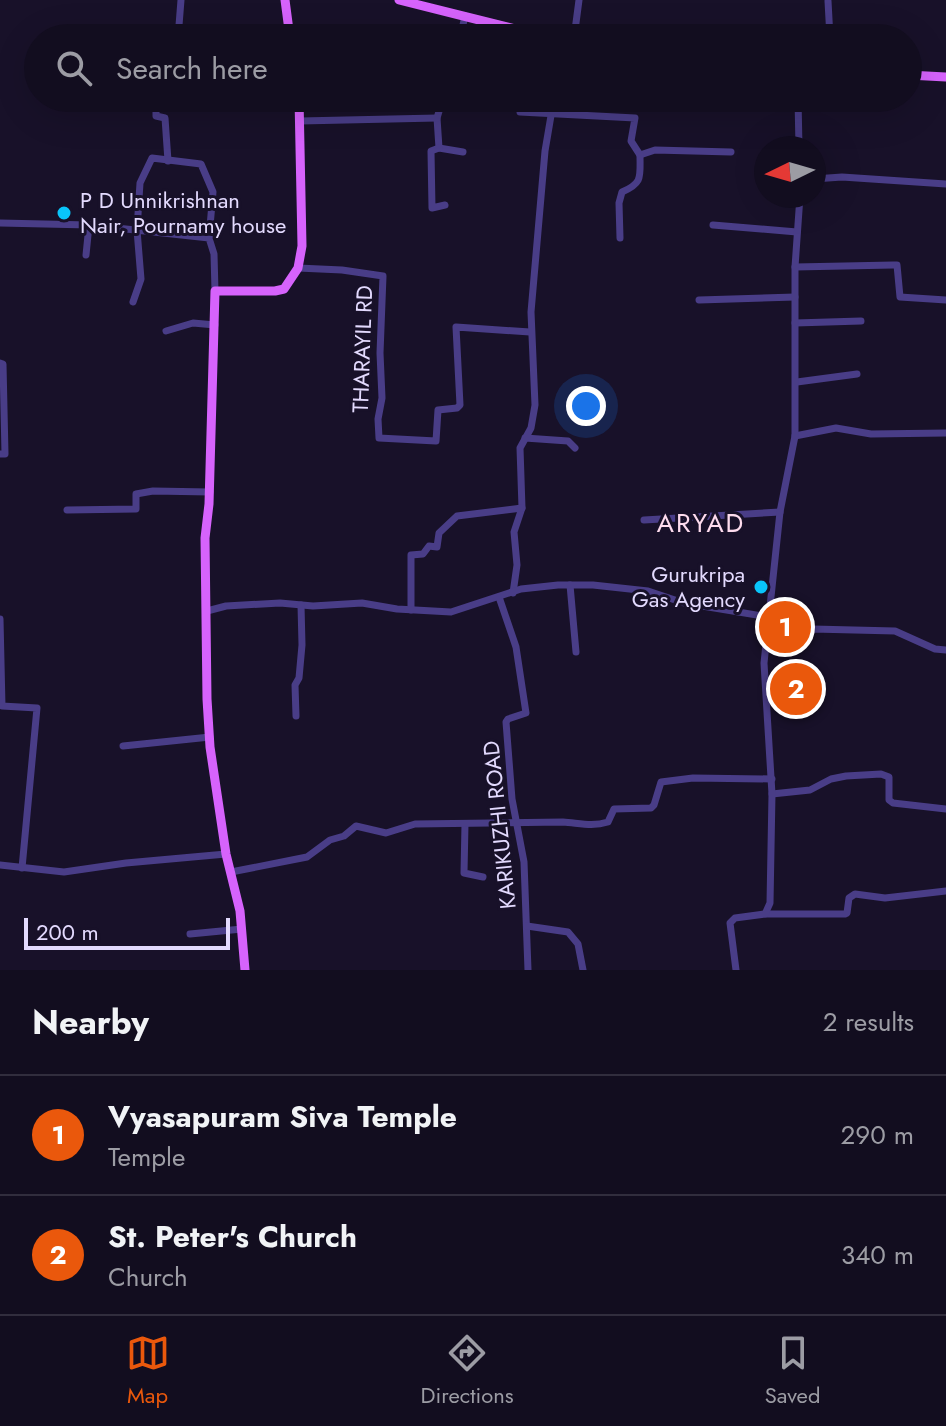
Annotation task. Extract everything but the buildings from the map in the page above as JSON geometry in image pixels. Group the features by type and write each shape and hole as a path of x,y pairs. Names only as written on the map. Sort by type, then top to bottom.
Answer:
{"main road":[{"path":"285,0 288,24"},
{"path":"399,0 496,24"},
{"path":"922,76 946,77"},
{"path":"245,970 242,929 226,854 207,699 205,538 210,492 215,291 275,291 289,284 298,268 302,246 300,112"}],"street":[{"path":"179,24 181,0"},
{"path":"576,24 579,0"},
{"path":"828,1 829,24"},
{"path":"463,24 465,16"},
{"path":"156,112 156,116 165,118 168,161"},
{"path":"439,112 439,148"},
{"path":"520,112 635,118 631,141 640,155 640,179 635,186 622,192 619,203 620,238"},
{"path":"513,593 517,565 514,532 522,508 520,448 534,418 530,332 551,112"},
{"path":"798,112 799,136"},
{"path":"300,121 437,118"},
{"path":"445,205 432,208 431,151 439,148 463,152"},
{"path":"640,155 655,150 731,152"},
{"path":"133,302 141,279 137,230 140,183 152,158 201,164 213,192 209,238 212,241 215,291"},
{"path":"826,178 946,184"},
{"path":"766,914 770,903 772,779 766,713 766,638 780,512 795,436 795,267 799,208"},
{"path":"0,223 89,225 209,238"},
{"path":"86,255 89,225"},
{"path":"713,225 797,232"},
{"path":"795,267 897,265 900,297 946,300"},
{"name":"THARAYIL RD","path":"298,268 383,276 379,438 436,441 438,410 460,405 456,327 530,332"},
{"path":"699,300 795,297"},
{"path":"795,323 861,321"},
{"path":"166,331 193,323 215,325"},
{"path":"0,363 3,364 5,454 0,454"},
{"path":"797,382 857,374"},
{"path":"795,436 836,428 871,434 946,433"},
{"path":"525,438 568,441 575,448"},
{"path":"67,510 136,509 136,494 153,491 210,492"},
{"path":"411,610 411,555 423,554 429,546 437,547 439,533 457,516 522,508"},
{"path":"644,520 780,512"},
{"path":"570,585 576,652"},
{"path":"207,611 226,606 280,603 362,603 451,612 521,589 610,585 648,591 684,603 769,617"},
{"name":"KARIKUZHI ROAD","path":"499,597 516,647 526,713 506,722 516,822 522,844 528,970"},
{"path":"296,716 295,685 299,678 302,645 301,605"},
{"path":"0,619 2,706 37,708 22,868"},
{"path":"766,638 813,629 895,631 935,649 946,650"},
{"path":"123,746 210,737"},
{"path":"772,794 810,790 831,779 846,776 881,774 889,777 889,800 893,803 946,809"},
{"path":"231,872 307,857 356,826 386,833 415,824 604,824 614,809 651,808 661,782 693,778 772,779"},
{"path":"465,824 464,873 483,877"},
{"path":"0,865 64,872 226,854"},
{"path":"736,970 730,923 735,918 766,914 845,914 849,898 855,894 885,898 946,891"},
{"path":"527,926 568,932 578,944 583,970"},
{"path":"190,934 242,929"}],"place":[{"name":"P D Unnikrishnan Nair, Pournamy house","path":"64,213"},
{"name":"Gurukripa Gas Agency","path":"761,587"},
{"name":"Vyasapuram Siva Temple","path":"785,627"},
{"name":"St. Peter's Church","path":"796,689"}],"district":[{"name":"ARYAD","path":"701,523"}]}
